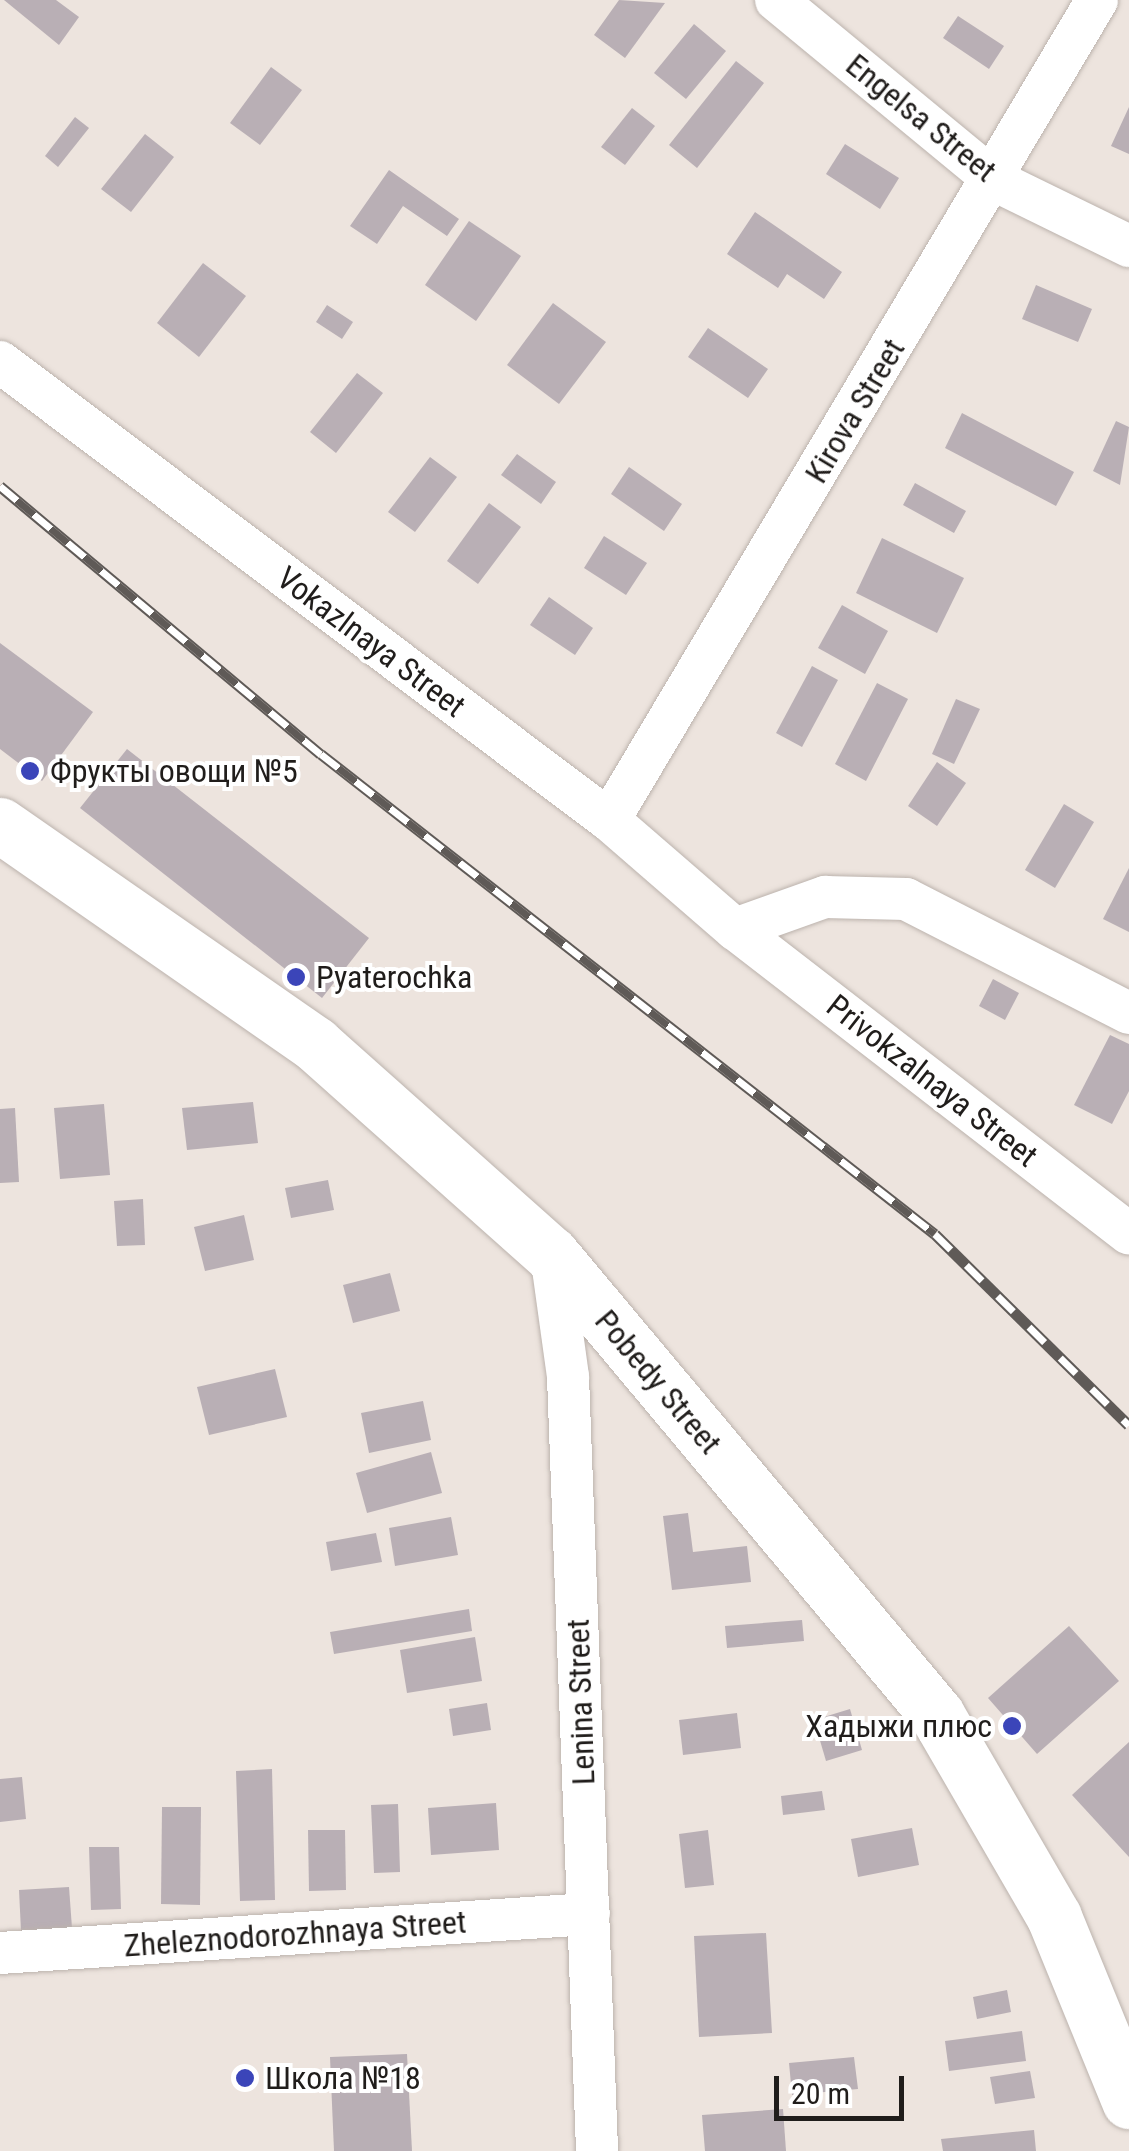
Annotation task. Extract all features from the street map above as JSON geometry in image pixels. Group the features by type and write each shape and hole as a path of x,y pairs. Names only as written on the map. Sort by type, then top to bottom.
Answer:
{"street":[{"name":"Engelsa Street","path":"776,0 994,180 1129,246"},
{"name":"Kirova Street","path":"609,820 994,180 1097,0"},
{"name":"Vokazlnaya Street","path":"0,362 609,820 735,929"},
{"name":"Pobedy Street","path":"0,825 315,1044 551,1254 937,1715 1054,1917 1129,2102"},
{"path":"735,929 825,898 906,899 1129,1012"},
{"name":"Privokzalnaya Street","path":"735,929 1129,1233"},
{"name":"Lenina Street","path":"551,1254 568,1377 597,2151"},
{"name":"Zheleznodorozhnaya Street","path":"0,1953 589,1914"}],"building":[{"path":"4,0 56,0 79,17 59,45"},
{"path":"619,0 665,3 625,58 594,35"},
{"path":"958,16 1004,46 989,69 943,38"},
{"path":"694,24 726,51 686,99 654,73"},
{"path":"736,61 764,83 697,168 669,145"},
{"path":"271,67 302,90 260,145 230,123"},
{"path":"1129,107 1129,154 1111,146"},
{"path":"632,108 655,126 625,165 601,147"},
{"path":"75,117 89,128 58,167 45,156"},
{"path":"145,134 174,157 131,212 101,189"},
{"path":"845,144 899,178 880,209 826,174"},
{"path":"389,170 459,219 447,236 403,206 377,244 350,226"},
{"path":"755,212 842,272 824,299 787,274 778,288 727,254"},
{"path":"469,221 521,256 476,321 425,285"},
{"path":"203,263 246,296 199,357 157,323"},
{"path":"1036,285 1092,309 1078,342 1022,319"},
{"path":"553,303 606,342 559,404 507,365"},
{"path":"327,305 353,322 342,339 316,322"},
{"path":"708,328 768,369 748,398 688,357"},
{"path":"357,373 383,393 336,453 310,432"},
{"path":"962,413 1074,472 1056,506 945,448"},
{"path":"1116,421 1129,427 1120,485 1093,471"},
{"path":"517,454 556,482 541,504 501,475"},
{"path":"430,457 457,477 415,532 388,512"},
{"path":"629,467 682,504 664,531 611,494"},
{"path":"915,483 966,511 954,533 903,505"},
{"path":"489,503 521,527 478,584 447,561"},
{"path":"604,536 647,563 626,595 584,568"},
{"path":"882,538 964,578 937,633 856,593"},
{"path":"549,597 593,628 575,655 530,625"},
{"path":"842,605 888,631 865,674 818,648"},
{"path":"0,643 93,712 42,781 0,749"},
{"path":"812,666 838,680 802,747 776,733"},
{"path":"877,683 908,699 866,781 835,764"},
{"path":"956,699 980,709 954,764 932,754"},
{"path":"127,749 369,938 322,998 80,808"},
{"path":"937,762 966,783 937,826 908,806"},
{"path":"1064,804 1094,822 1055,888 1025,870"},
{"path":"1129,868 1129,932 1103,919"},
{"path":"993,979 1019,993 1005,1020 979,1006"},
{"path":"1110,1035 1129,1044 1129,1091 1112,1124 1074,1105"},
{"path":"253,1102 258,1143 187,1150 182,1108"},
{"path":"104,1104 110,1175 60,1179 54,1108"},
{"path":"15,1108 19,1182 0,1183 0,1109"},
{"path":"328,1180 334,1210 291,1218 285,1188"},
{"path":"143,1199 145,1245 117,1246 114,1201"},
{"path":"244,1215 254,1260 205,1271 194,1227"},
{"path":"390,1273 400,1311 353,1323 343,1285"},
{"path":"275,1369 287,1417 209,1435 197,1387"},
{"path":"423,1401 431,1440 369,1453 361,1413"},
{"path":"431,1452 442,1493 367,1513 356,1473"},
{"path":"688,1513 693,1552 747,1546 751,1582 672,1590 663,1516"},
{"path":"451,1517 458,1555 395,1566 389,1528"},
{"path":"376,1533 382,1562 331,1571 326,1542"},
{"path":"469,1609 472,1631 334,1654 330,1632"},
{"path":"802,1620 804,1641 727,1648 725,1626"},
{"path":"1069,1626 1119,1681 1037,1754 988,1698"},
{"path":"475,1637 482,1681 407,1693 400,1650"},
{"path":"487,1703 491,1730 453,1736 449,1709"},
{"path":"850,1709 862,1750 826,1761 814,1720"},
{"path":"737,1713 741,1748 683,1755 679,1720"},
{"path":"1129,1742 1129,1857 1072,1795"},
{"path":"272,1769 275,1900 240,1901 236,1771"},
{"path":"22,1777 26,1819 0,1822 0,1779"},
{"path":"822,1791 825,1810 783,1815 781,1796"},
{"path":"496,1803 499,1850 431,1855 428,1808"},
{"path":"398,1804 400,1872 374,1873 371,1805"},
{"path":"162,1807 201,1807 200,1905 161,1904"},
{"path":"912,1828 919,1865 858,1877 851,1839"},
{"path":"308,1830 345,1830 346,1890 309,1891"},
{"path":"708,1830 714,1885 685,1888 679,1834"},
{"path":"89,1847 119,1847 121,1909 91,1910"},
{"path":"69,1887 72,1928 21,1931 19,1890"},
{"path":"766,1933 772,2033 699,2037 694,1936"},
{"path":"1007,1990 1011,2012 977,2019 973,1997"},
{"path":"1022,2031 1026,2061 949,2071 945,2041"},
{"path":"407,2054 412,2151 334,2151 330,2057"},
{"path":"854,2057 858,2089 792,2095 789,2063"},
{"path":"1030,2071 1035,2098 995,2104 990,2077"},
{"path":"783,2109 786,2151 705,2151 702,2115"},
{"path":"1034,2130 1036,2151 943,2151 941,2139"}],"railway":[{"path":"0,486 321,754 935,1234 1129,1425"}],"place":[{"name":"Фрукты овощи №5","path":"30,771"},
{"name":"Pyaterochka","path":"296,977"},
{"name":"Хадыжи плюс","path":"1012,1726"},
{"name":"Школа №18","path":"245,2078"}]}
